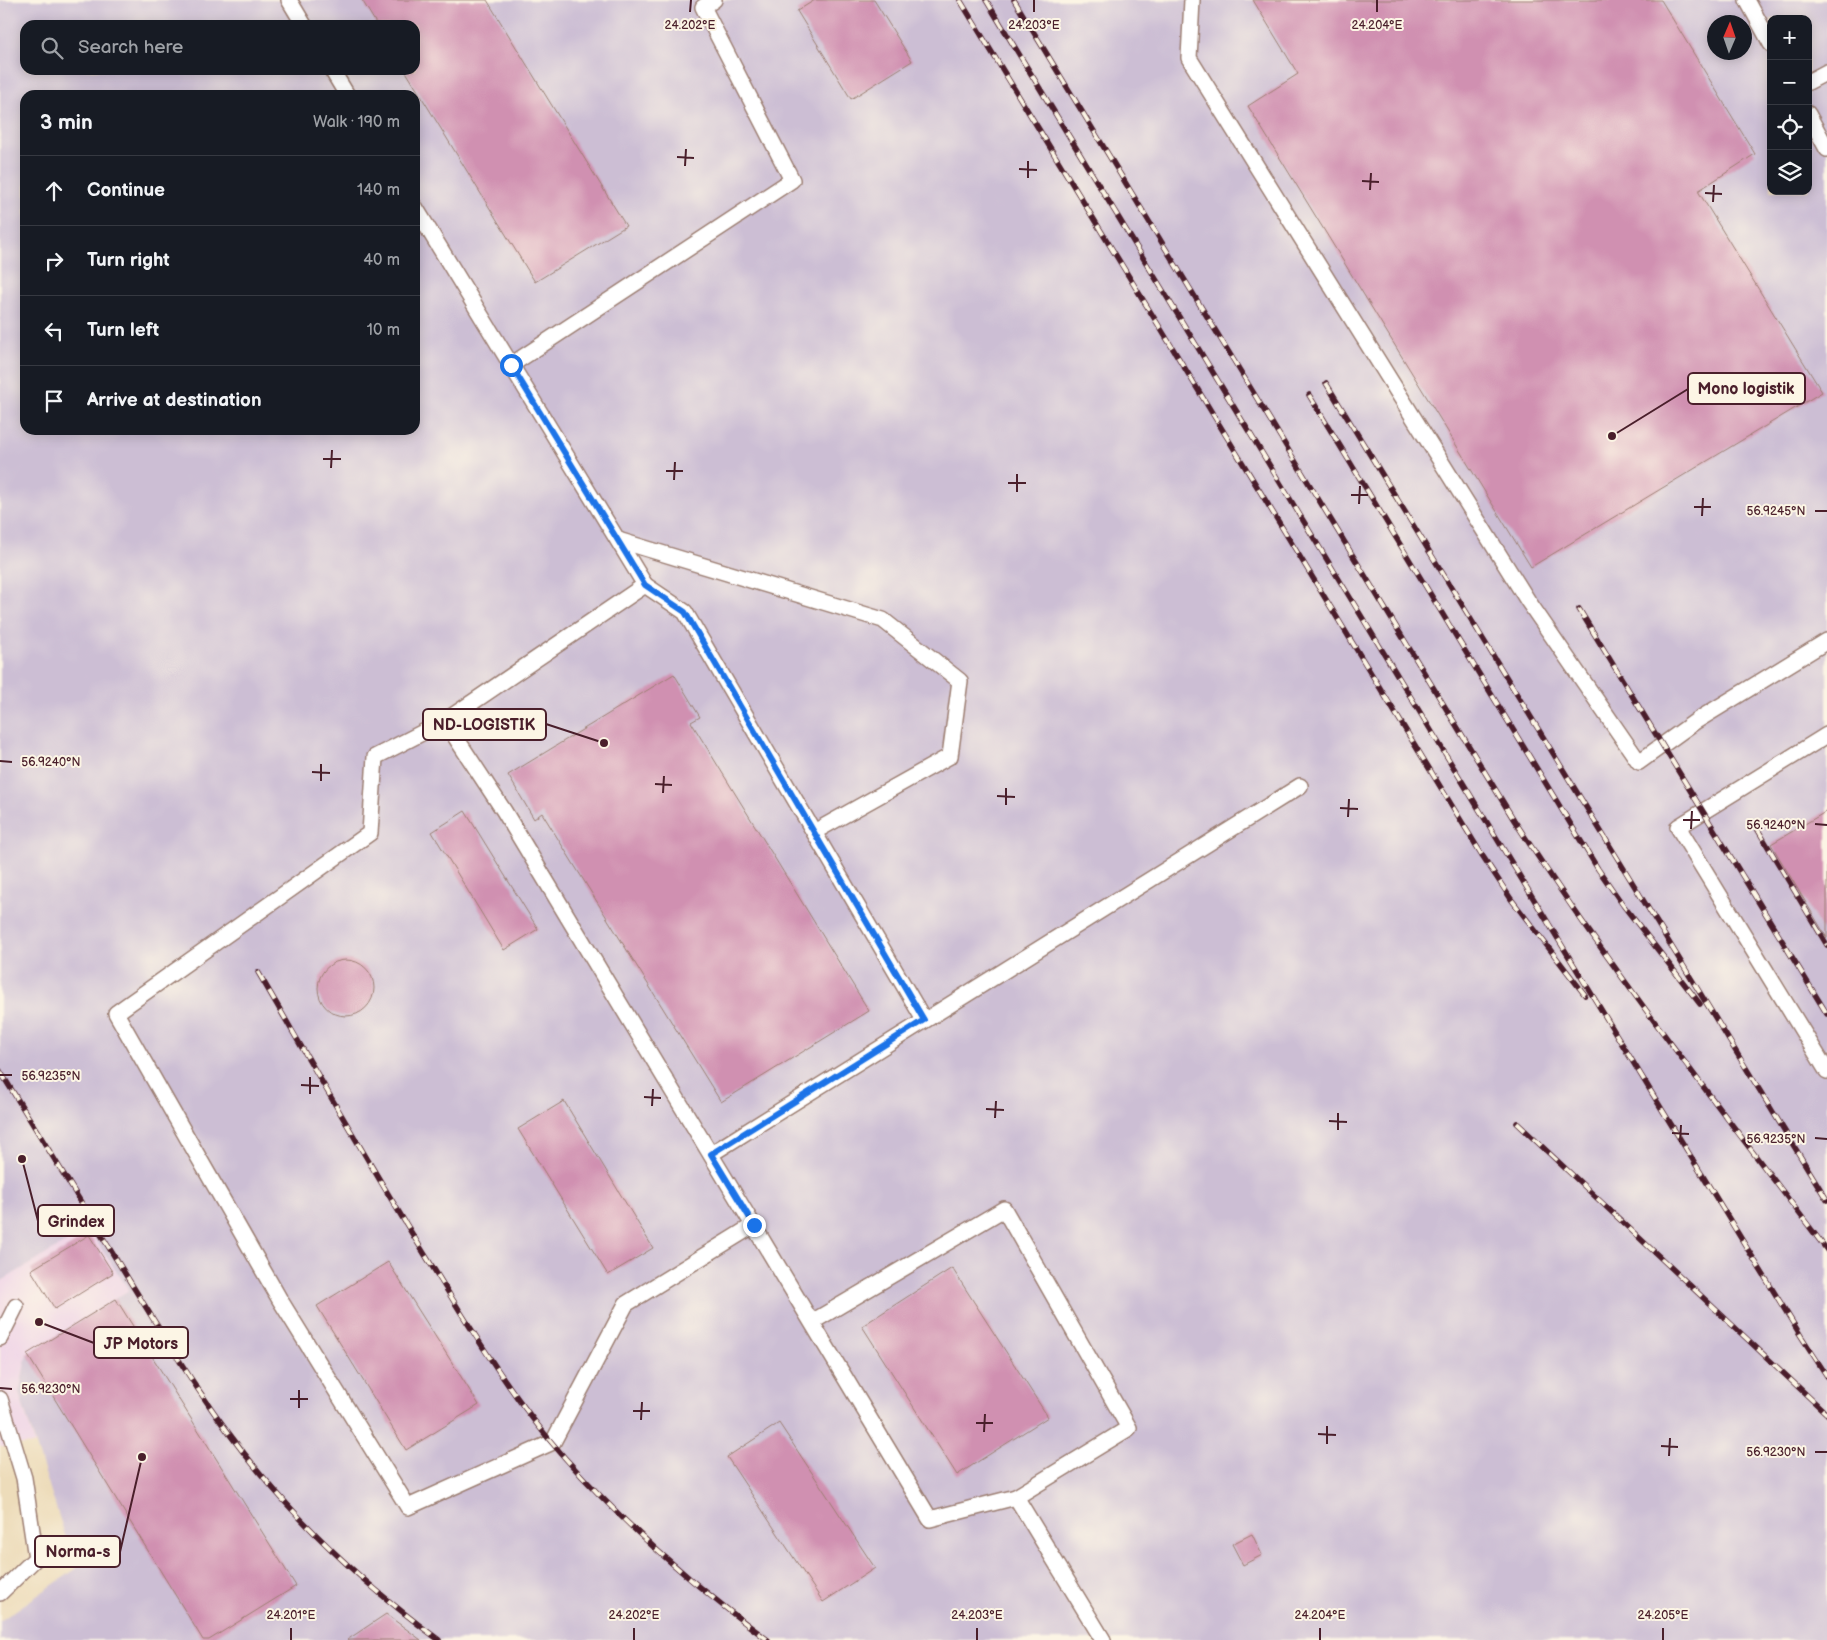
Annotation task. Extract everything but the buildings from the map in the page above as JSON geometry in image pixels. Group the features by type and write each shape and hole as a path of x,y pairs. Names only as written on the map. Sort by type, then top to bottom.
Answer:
{"lane":[{"path":"289,0 301,20"},
{"path":"511,365 792,180 703,7 714,0"},
{"path":"1192,0 1189,58 1528,600 1639,762 1696,721 1827,642"},
{"path":"1747,0 1767,37"},
{"path":"1812,80 1827,72"},
{"path":"335,75 344,90"},
{"path":"1812,122 1827,150"},
{"path":"420,215 645,585 685,612 924,1020"},
{"path":"618,540 883,620 960,681 950,756 814,832"},
{"path":"645,585 445,721 375,757 370,833 116,1013 280,1300 408,1508 553,1442 626,1304 754,1225"},
{"path":"445,721 504,811 930,1519 1016,1497 1129,1428 1004,1209 812,1322"},
{"path":"1827,734 1678,827 1827,1071"},
{"path":"711,1154 1300,786"},
{"path":"0,1338 16,1306"},
{"path":"0,1399 24,1478 36,1558 0,1593"},
{"path":"1016,1497 1103,1640"}],"shaded area":[{"path":"0,0 1827,0 1827,1640 0,1640 0,1621 76,1569 19,1393 27,1354 129,1290 88,1229 0,1282"},
{"path":"88,1228 130,1290 27,1354 19,1393 35,1444 0,1447 0,1282"}],"railway":[{"path":"960,0 1482,855 1511,899 1585,995"},
{"path":"986,0 1658,1103 1827,1376"},
{"path":"1014,0 1514,820 1627,984 1827,1250"},
{"path":"1326,383 1827,1200"},
{"path":"1309,395 1598,869 1623,905 1700,1004"},
{"path":"1579,609 1827,1014"},
{"path":"1758,830 1827,945"},
{"path":"258,972 363,1152 459,1310 509,1386 545,1435 612,1508 687,1577 768,1640"},
{"path":"0,1071 175,1354 224,1427 260,1473 322,1541 391,1603 439,1640"},
{"path":"1517,1123 1827,1414"}],"place":[{"name":"Mono logistik","path":"1612,436"},
{"name":"ND-LOGISTIK","path":"604,743"},
{"name":"Grindex","path":"22,1159"},
{"name":"JP Motors","path":"39,1322"},
{"name":"Norma-s","path":"142,1457"}],"route":[{"path":"511,365 645,585 685,612 924,1020 711,1154 754,1225"}]}
